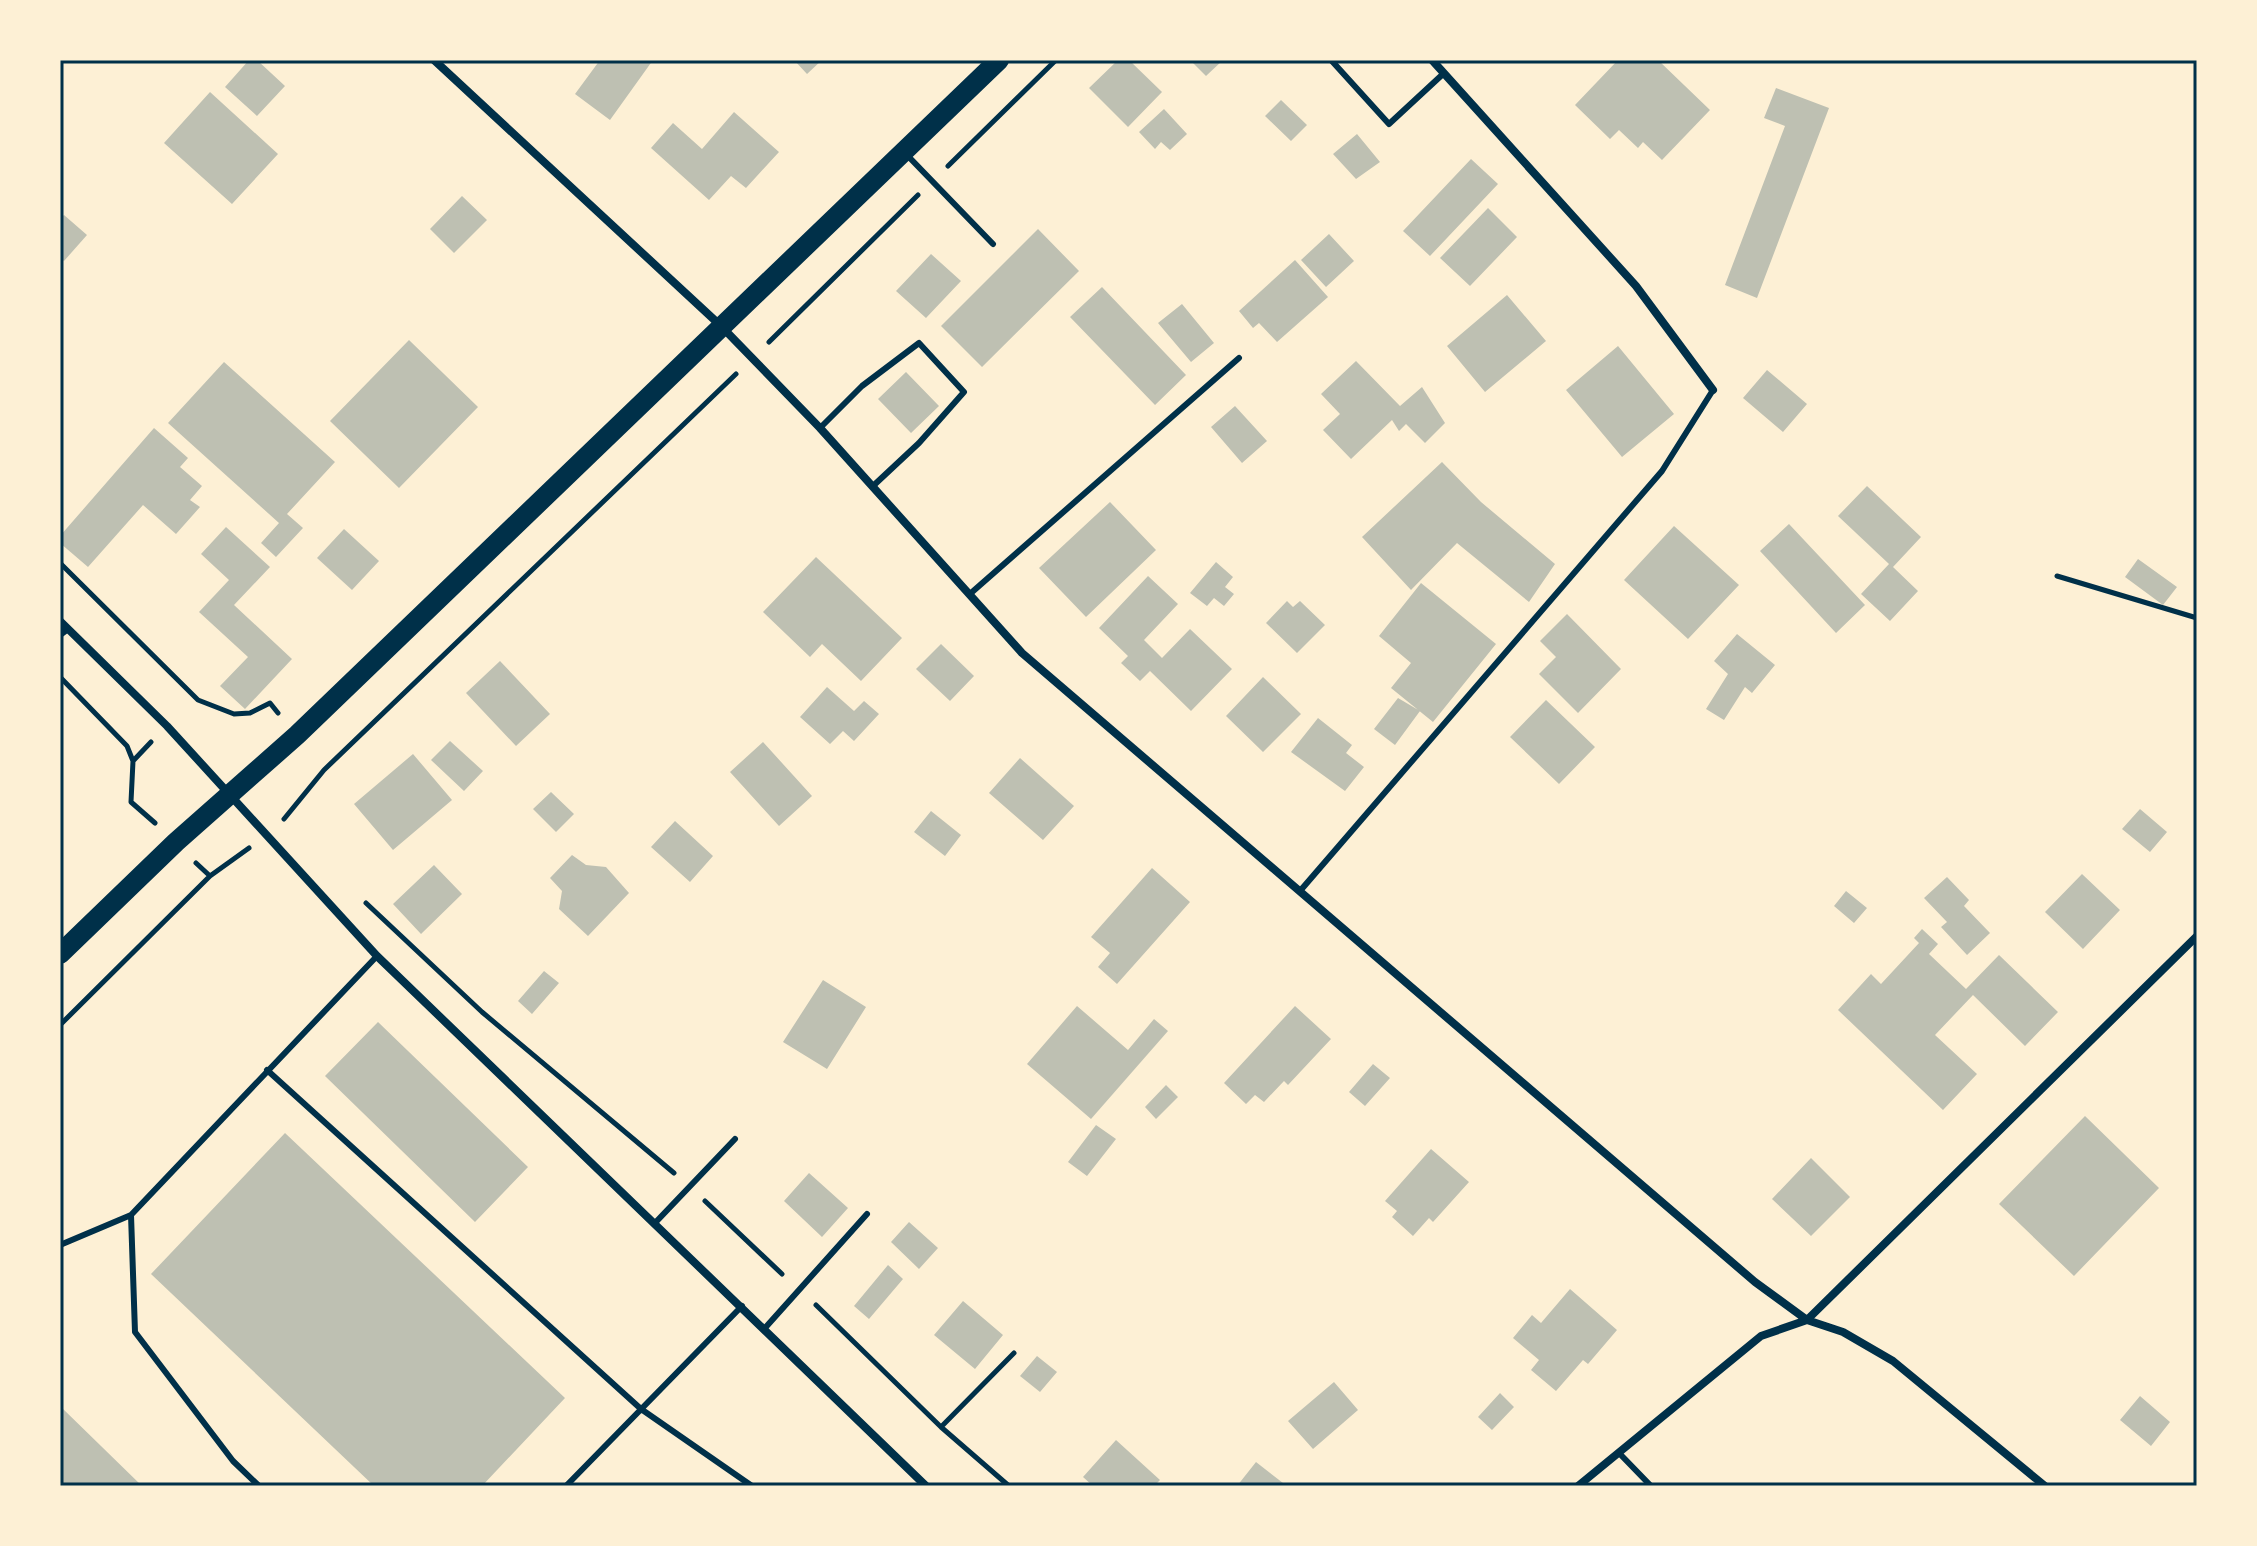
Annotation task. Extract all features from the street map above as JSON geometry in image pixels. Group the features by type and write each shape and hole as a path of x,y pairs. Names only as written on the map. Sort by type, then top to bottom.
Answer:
{"main road":[{"path":"60,954 176,842 232,796 297,735 999,60"}],"street":[{"path":"434,60 721,326 820,428 1022,653 1755,1282 1807,1320 1843,1332 1893,1361 2045,1486"},
{"path":"1432,60 1636,286 1713,390"},
{"path":"60,621 64,632 232,796 265,836 377,956 926,1486"},
{"path":"1578,1486 1761,1336 1807,1320 2197,936"}],"lane":[{"path":"1331,60 1389,124 1443,74"},
{"path":"904,151 993,244"},
{"path":"820,428 862,386 919,343 964,392 873,486"},
{"path":"971,593 1239,358"},
{"path":"1300,891 1662,471 1713,390"},
{"path":"60,1245 131,1215 377,956"},
{"path":"267,1070 641,1409 752,1486"},
{"path":"654,1224 735,1139"},
{"path":"765,1328 867,1214"},
{"path":"131,1215 135,1332 233,1461 259,1486"},
{"path":"566,1486 742,1306"},
{"path":"1619,1453 1651,1486"}],"path":[{"path":"60,1025 210,876 283,820 324,770 752,359 1056,60"},
{"path":"60,563 198,700 234,714 250,713 270,703 324,770"},
{"path":"2057,576 2197,618"},
{"path":"60,677 127,746 133,761 131,802 210,876"},
{"path":"283,820 294,831"},
{"path":"357,894 482,1012 690,1187 941,1427 1009,1486"},
{"path":"941,1427 1014,1353"}],"building":[{"path":"249,60 257,60 285,86 257,116 225,87"},
{"path":"600,60 653,60 610,120 575,94"},
{"path":"794,60 822,60 807,74"},
{"path":"1118,60 1129,60 1162,92 1128,127 1089,88"},
{"path":"1190,60 1223,60 1206,76"},
{"path":"1618,60 1658,60 1710,110 1662,160 1643,142 1638,148 1619,130 1610,139 1575,105"},
{"path":"1776,88 1829,108 1757,298 1725,285 1785,126 1764,118"},
{"path":"210,92 278,154 232,204 164,143"},
{"path":"1281,100 1307,125 1291,141 1265,116"},
{"path":"1164,109 1187,134 1170,150 1161,142 1155,149 1139,132"},
{"path":"734,112 779,152 746,188 731,176 709,200 651,148 673,123 702,149"},
{"path":"1357,134 1380,162 1356,179 1333,154"},
{"path":"1471,159 1498,184 1430,256 1403,231"},
{"path":"462,196 487,220 454,253 430,229"},
{"path":"1488,208 1517,237 1470,286 1440,258"},
{"path":"64,215 87,235 64,261 60,258 60,219"},
{"path":"1038,229 1079,271 982,367 941,326"},
{"path":"1329,234 1354,261 1326,287 1301,260"},
{"path":"931,254 961,281 926,318 896,291"},
{"path":"1295,260 1328,297 1277,342 1259,323 1253,328 1239,311"},
{"path":"1102,287 1186,375 1155,405 1070,317"},
{"path":"1507,295 1546,341 1485,392 1447,346"},
{"path":"1182,304 1214,343 1191,362 1158,323"},
{"path":"409,340 478,407 399,488 330,421"},
{"path":"1618,346 1674,414 1622,457 1566,390"},
{"path":"1356,361 1400,406 1422,387 1445,423 1425,443 1406,424 1399,431 1392,420 1351,459 1323,430 1340,414 1321,394"},
{"path":"224,362 335,462 287,514 303,528 276,557 261,543 279,523 168,423"},
{"path":"1767,370 1807,404 1783,432 1743,398"},
{"path":"906,372 939,406 911,433 878,399"},
{"path":"1235,406 1267,441 1242,463 1211,427"},
{"path":"154,428 188,458 180,467 202,486 190,500 200,507 176,534 143,505 88,567 60,543 60,536"},
{"path":"1442,462 1481,502 1555,564 1529,602 1457,543 1411,590 1362,537"},
{"path":"1867,486 1921,537 1893,567 1918,591 1890,621 1861,594 1889,564 1838,516"},
{"path":"1110,502 1156,550 1086,617 1039,568"},
{"path":"1789,524 1865,605 1836,633 1760,551"},
{"path":"1674,526 1739,585 1688,639 1624,580"},
{"path":"226,527 270,567 234,605 292,659 245,709 220,686 248,657 199,612 229,580 201,554"},
{"path":"344,529 379,561 352,590 317,558"},
{"path":"816,557 902,638 861,681 822,644 810,657 763,612"},
{"path":"2138,559 2177,587 2163,605 2125,577"},
{"path":"1216,562 1233,577 1225,587 1234,594 1224,606 1214,598 1207,606 1190,593"},
{"path":"1148,576 1178,604 1144,640 1162,658 1190,629 1232,669 1191,711 1150,671 1140,681 1121,663 1128,656 1099,628"},
{"path":"1421,583 1496,644 1433,722 1391,688 1411,663 1379,636"},
{"path":"1287,601 1293,607 1300,601 1325,625 1297,653 1266,623"},
{"path":"1567,614 1621,669 1578,713 1539,674 1556,657 1540,641"},
{"path":"1737,634 1775,665 1752,693 1745,687 1724,720 1706,709 1728,674 1714,661"},
{"path":"941,644 974,676 950,701 916,669"},
{"path":"500,661 550,714 516,746 466,693"},
{"path":"1263,677 1301,714 1263,752 1226,716"},
{"path":"827,687 854,711 864,701 879,714 854,741 843,731 830,744 800,717"},
{"path":"1398,698 1420,711 1395,745 1374,729"},
{"path":"1546,700 1595,747 1559,784 1510,737"},
{"path":"1318,718 1352,745 1346,753 1364,767 1345,791 1291,752"},
{"path":"450,741 483,771 464,791 431,760"},
{"path":"763,742 812,796 779,826 730,772"},
{"path":"413,754 452,800 393,850 354,804"},
{"path":"1020,758 1074,806 1043,840 989,793"},
{"path":"551,792 574,814 556,832 533,809"},
{"path":"2140,809 2167,832 2150,852 2122,829"},
{"path":"931,811 961,835 945,856 914,832"},
{"path":"675,821 713,856 690,882 651,847"},
{"path":"572,855 586,865 606,867 629,893 588,936 559,909 562,891 550,878"},
{"path":"434,865 462,894 421,934 393,904"},
{"path":"1152,868 1190,902 1117,984 1098,967 1110,953 1091,937"},
{"path":"2082,874 2120,910 2083,949 2045,912"},
{"path":"1947,877 1969,900 1964,906 1990,933 1967,955 1941,927 1947,922 1924,898"},
{"path":"1846,891 1867,908 1854,923 1834,906"},
{"path":"1922,929 1938,944 1929,954 1966,989 1999,955 2058,1012 2025,1046 1973,995 1935,1035 1977,1074 1943,1110 1838,1010 1871,974 1881,984 1919,943 1914,938"},
{"path":"544,971 559,983 532,1014 518,1001"},
{"path":"823,980 866,1007 827,1069 783,1042"},
{"path":"1077,1006 1128,1050 1154,1019 1168,1031 1091,1119 1027,1064"},
{"path":"1295,1006 1331,1039 1288,1085 1284,1081 1264,1102 1255,1095 1246,1104 1224,1083"},
{"path":"378,1022 528,1167 475,1222 325,1076"},
{"path":"1373,1064 1390,1078 1365,1106 1349,1092"},
{"path":"1166,1085 1178,1097 1156,1119 1145,1107"},
{"path":"2085,1116 2159,1188 2074,1276 1999,1204"},
{"path":"1096,1125 1116,1139 1087,1176 1068,1162"},
{"path":"285,1133 565,1398 482,1486 374,1486 151,1274"},
{"path":"1431,1149 1469,1182 1433,1222 1429,1218 1413,1236 1392,1217 1397,1211 1385,1201"},
{"path":"1811,1158 1850,1197 1811,1236 1772,1199"},
{"path":"809,1173 848,1208 822,1237 784,1201"},
{"path":"909,1222 938,1248 919,1269 891,1242"},
{"path":"888,1265 903,1279 869,1319 854,1306"},
{"path":"1570,1289 1617,1330 1588,1364 1583,1360 1556,1391 1531,1370 1539,1360 1513,1338 1532,1315 1541,1323"},
{"path":"963,1301 1003,1335 975,1369 934,1335"},
{"path":"1037,1356 1057,1372 1040,1392 1020,1376"},
{"path":"1334,1382 1358,1410 1313,1449 1288,1421"},
{"path":"1500,1393 1514,1407 1492,1430 1478,1417"},
{"path":"2140,1396 2170,1422 2151,1446 2120,1420"},
{"path":"60,1406 142,1486 60,1486"},
{"path":"1116,1440 1160,1480 1154,1486 1093,1486 1083,1477"},
{"path":"1256,1462 1283,1483 1281,1486 1237,1486"}]}
